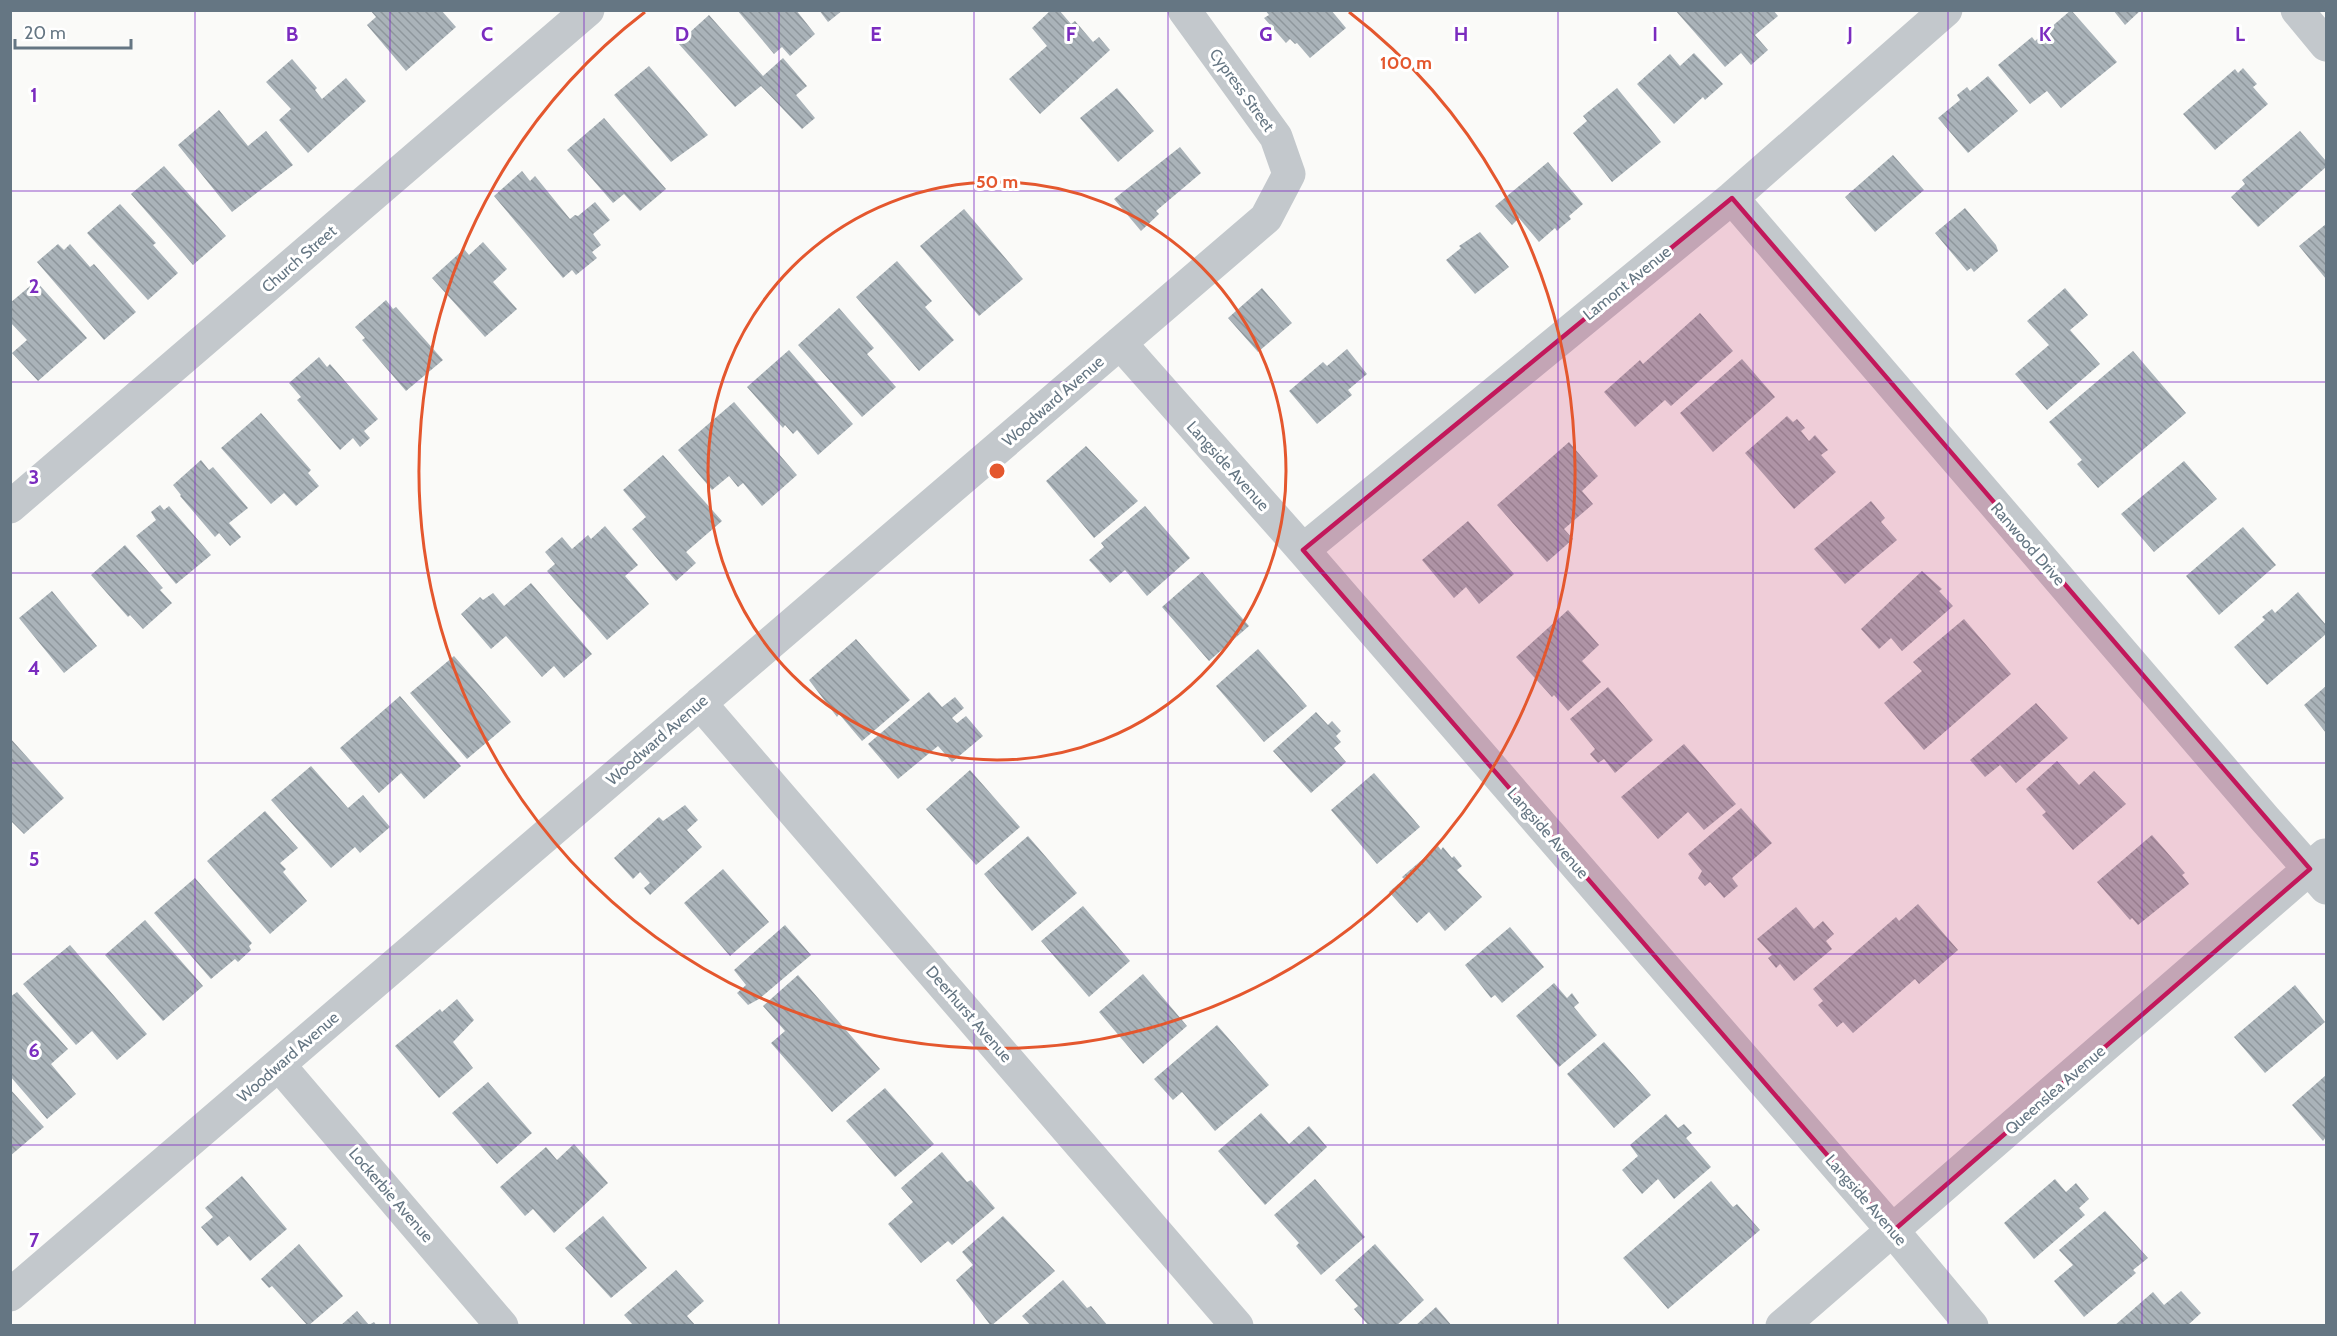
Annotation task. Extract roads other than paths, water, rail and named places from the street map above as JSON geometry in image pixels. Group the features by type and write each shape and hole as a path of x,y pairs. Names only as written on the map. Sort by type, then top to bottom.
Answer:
{"street":[{"name":"Cypress Street","path":"1184,10 1276,137 1289,174"},
{"name":"Lamont Avenue","path":"1303,550 1732,198 1946,10"},
{"path":"2297,10 2326,45"},
{"name":"Church Street","path":"10,507 583,12"},
{"name":"Woodward Avenue","path":"10,1295 1266,218 1289,174"},
{"name":"Ranwood Drive","path":"1732,198 2265,819 2321,870"},
{"name":"Langside Avenue","path":"1120,343 1303,550 1893,1231 1972,1326"},
{"name":"Deerhurst Avenue","path":"700,704 1237,1326"},
{"name":"Queenslea Avenue","path":"1782,1326 2321,870"},
{"name":"Lockerbie Avenue","path":"279,1065 502,1326"}]}
